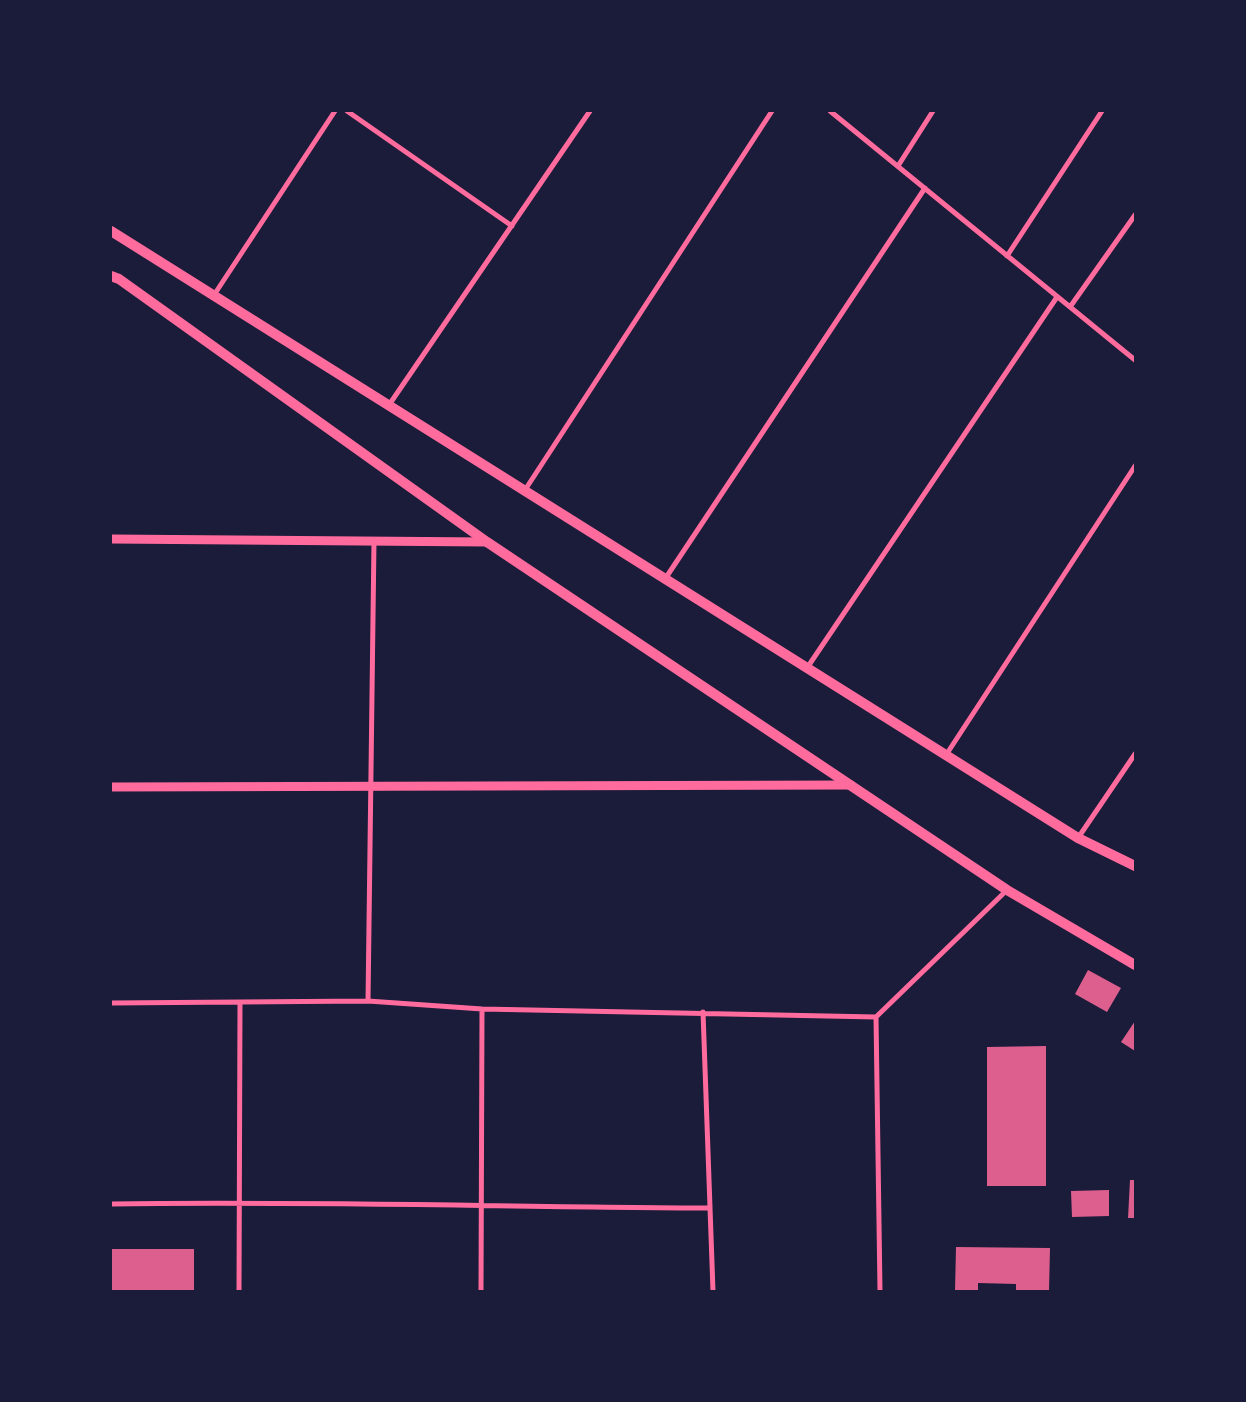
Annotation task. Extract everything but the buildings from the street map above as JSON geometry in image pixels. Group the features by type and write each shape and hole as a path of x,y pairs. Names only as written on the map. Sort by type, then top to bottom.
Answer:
{"main road":[{"path":"111,231 1078,838 1135,866"},
{"path":"111,276 127,285 487,542 1008,890 1135,965"}],"street":[{"path":"214,295 335,111"},
{"path":"347,111 512,226"},
{"path":"389,405 590,111"},
{"path":"525,490 772,111"},
{"path":"830,111 1135,360"},
{"path":"898,166 933,111"},
{"path":"1007,256 1102,111"},
{"path":"665,579 925,188"},
{"path":"1070,307 1135,215"},
{"path":"807,668 1057,297"},
{"path":"946,755 1135,466"},
{"path":"111,539 487,542"},
{"path":"368,1001 374,541"},
{"path":"1078,838 1135,754"},
{"path":"111,787 851,785"},
{"path":"111,1003 368,1001 482,1009 876,1017 1008,890"},
{"path":"240,1003 238,1202 240,1291"},
{"path":"481,1291 482,1009"},
{"path":"703,1012 713,1291"},
{"path":"876,1017 880,1291"},
{"path":"111,1204 238,1202 480,1207 710,1208"}]}
